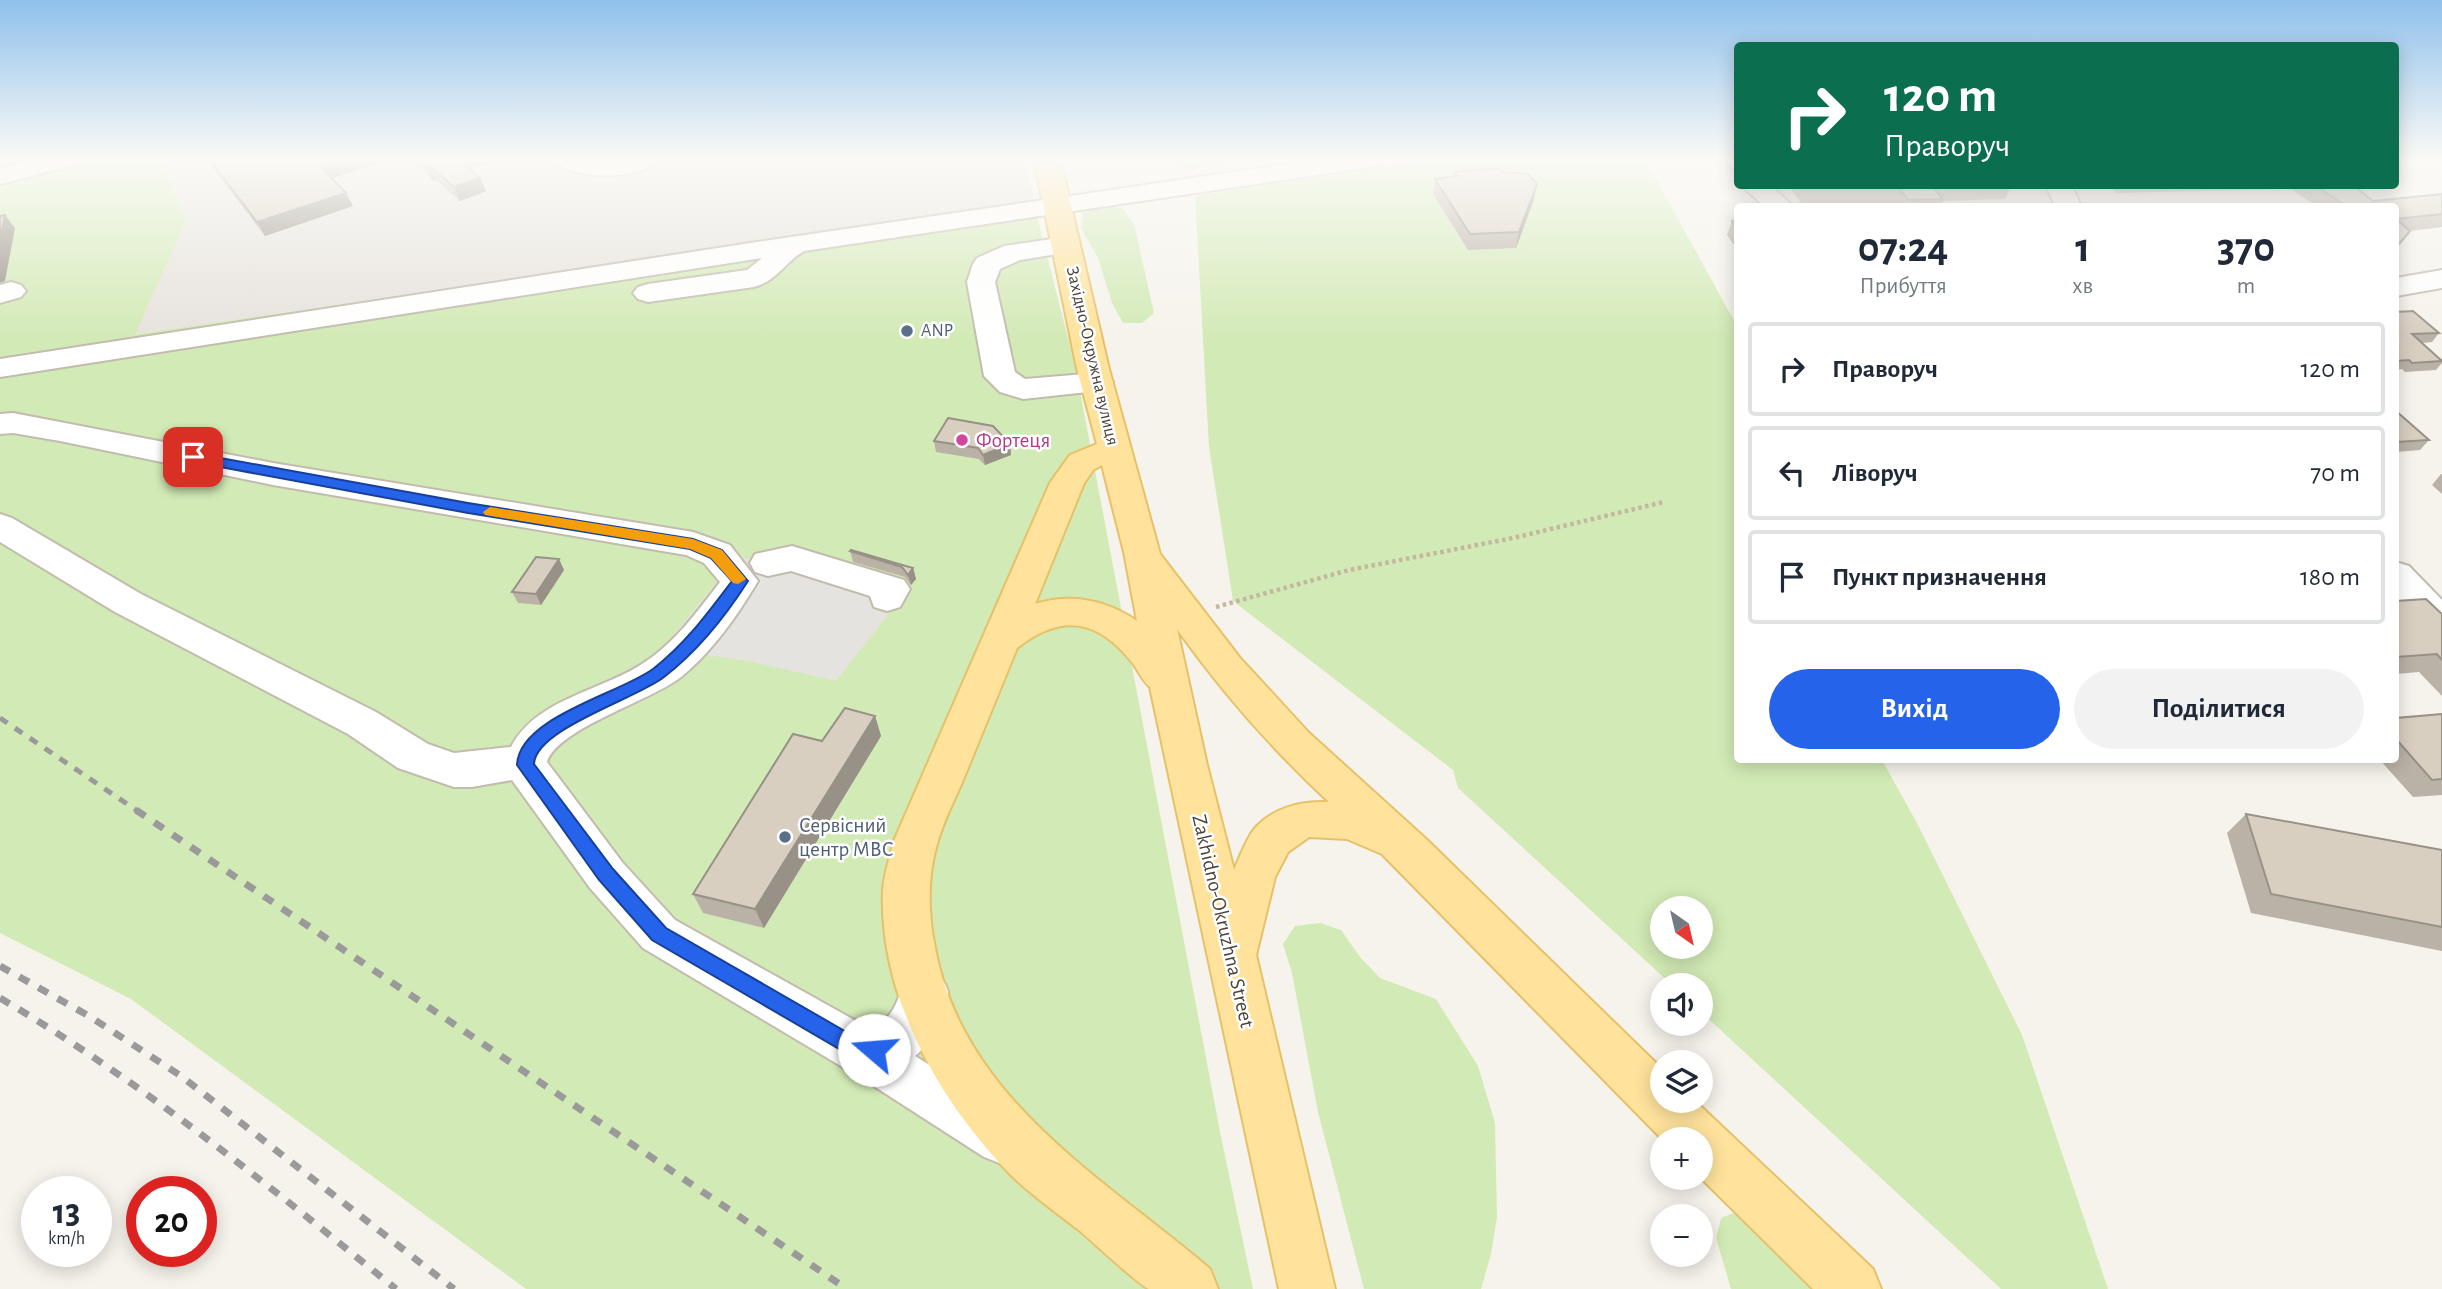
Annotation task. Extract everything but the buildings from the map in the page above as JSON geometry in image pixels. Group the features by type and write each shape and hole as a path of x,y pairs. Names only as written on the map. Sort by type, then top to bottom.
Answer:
{"main road":[{"name":"Західно-Окружна вулиця","path":"1061,219 1097,382 1142,552"},
{"path":"1115,452 1088,456 1081,461 1067,482 915,843 906,887 907,925 915,965 935,1024 965,1079 990,1114 1030,1157 1190,1289"},
{"path":"1142,552 1226,668 1294,744 1435,877 1685,1127"},
{"name":"Zakhidno-Okruzhna Street","path":"1142,552 1173,701 1307,1289"},
{"path":"999,640 1013,628 1052,612 1098,615 1115,622 1136,638 1154,663 1173,701"},
{"path":"1233,957 1253,877 1272,839 1302,819 1351,821 1381,833 1435,877"},
{"path":"1713,1154 1853,1289"}],"street":[{"path":"0,368 974,219"},
{"path":"1066,245 1014,252 987,264 981,282 992,345 1000,376 1011,386 1023,389 1097,382"},
{"path":"0,389 748,279 768,270 777,250"},
{"path":"2399,286 2442,279"},
{"path":"0,424 13,423 60,430 299,478 693,544 717,554 740,581 691,646 655,676 557,726 517,758 472,770 454,770 413,756 362,723 128,603 0,526"},
{"path":"768,564 792,558 891,589 887,598"},
{"path":"2399,578 2442,624"},
{"path":"517,758 606,874 659,934 860,1050 1030,1157"},
{"path":"860,1050 884,1047 911,1029 921,1013 924,992"}],"path":[{"path":"1189,617 1233,601 1349,570 1513,538 1664,502"}],"shaded area":[{"path":"185,219 929,219 134,334"},
{"path":"738,556 901,598 836,681 749,661 662,649"}],"green space":[{"path":"0,219 185,219 135,334 929,219 1038,219 1076,370 1220,1132 1253,1289 526,1289 131,999 0,933"},
{"path":"1082,219 1130,219 1134,224 1154,313 1142,323 1123,323 1112,303 1098,258 1081,228"},
{"path":"1196,219 1678,219 1734,321 1734,763 1884,763 1918,825 2022,1035 2108,1289 2001,1289 1713,1023 1713,973 1659,973 1458,788 1453,770 1233,601 1209,447"},
{"path":"1320,923 1341,930 1360,957 1380,978 1436,999 1478,1066 1495,1123 1497,1217 1491,1254 1481,1289 1364,1289 1318,1112 1292,973 1283,944 1295,926"},
{"path":"1741,1210 1837,1289 1731,1289 1716,1238 1721,1218"}],"railway":[{"path":"0,718 139,812"},
{"path":"136,810 847,1289"},
{"path":"0,966 89,1016 181,1076 454,1289"},
{"path":"0,998 104,1064 203,1136 396,1289"}],"slow traffic":[{"path":"490,512 693,544 717,554 738,579"}],"place":[{"name":"ANP","path":"907,331"},
{"name":"Фортеця","path":"962,440"},
{"name":"Сервісний центр МВС","path":"785,837"}],"route":[{"path":"193,457 273,474 468,508 693,544 717,554 740,581 691,646 655,676 557,726 534,744 526,757 526,765 606,874 659,934 860,1050 874,1050"}]}
